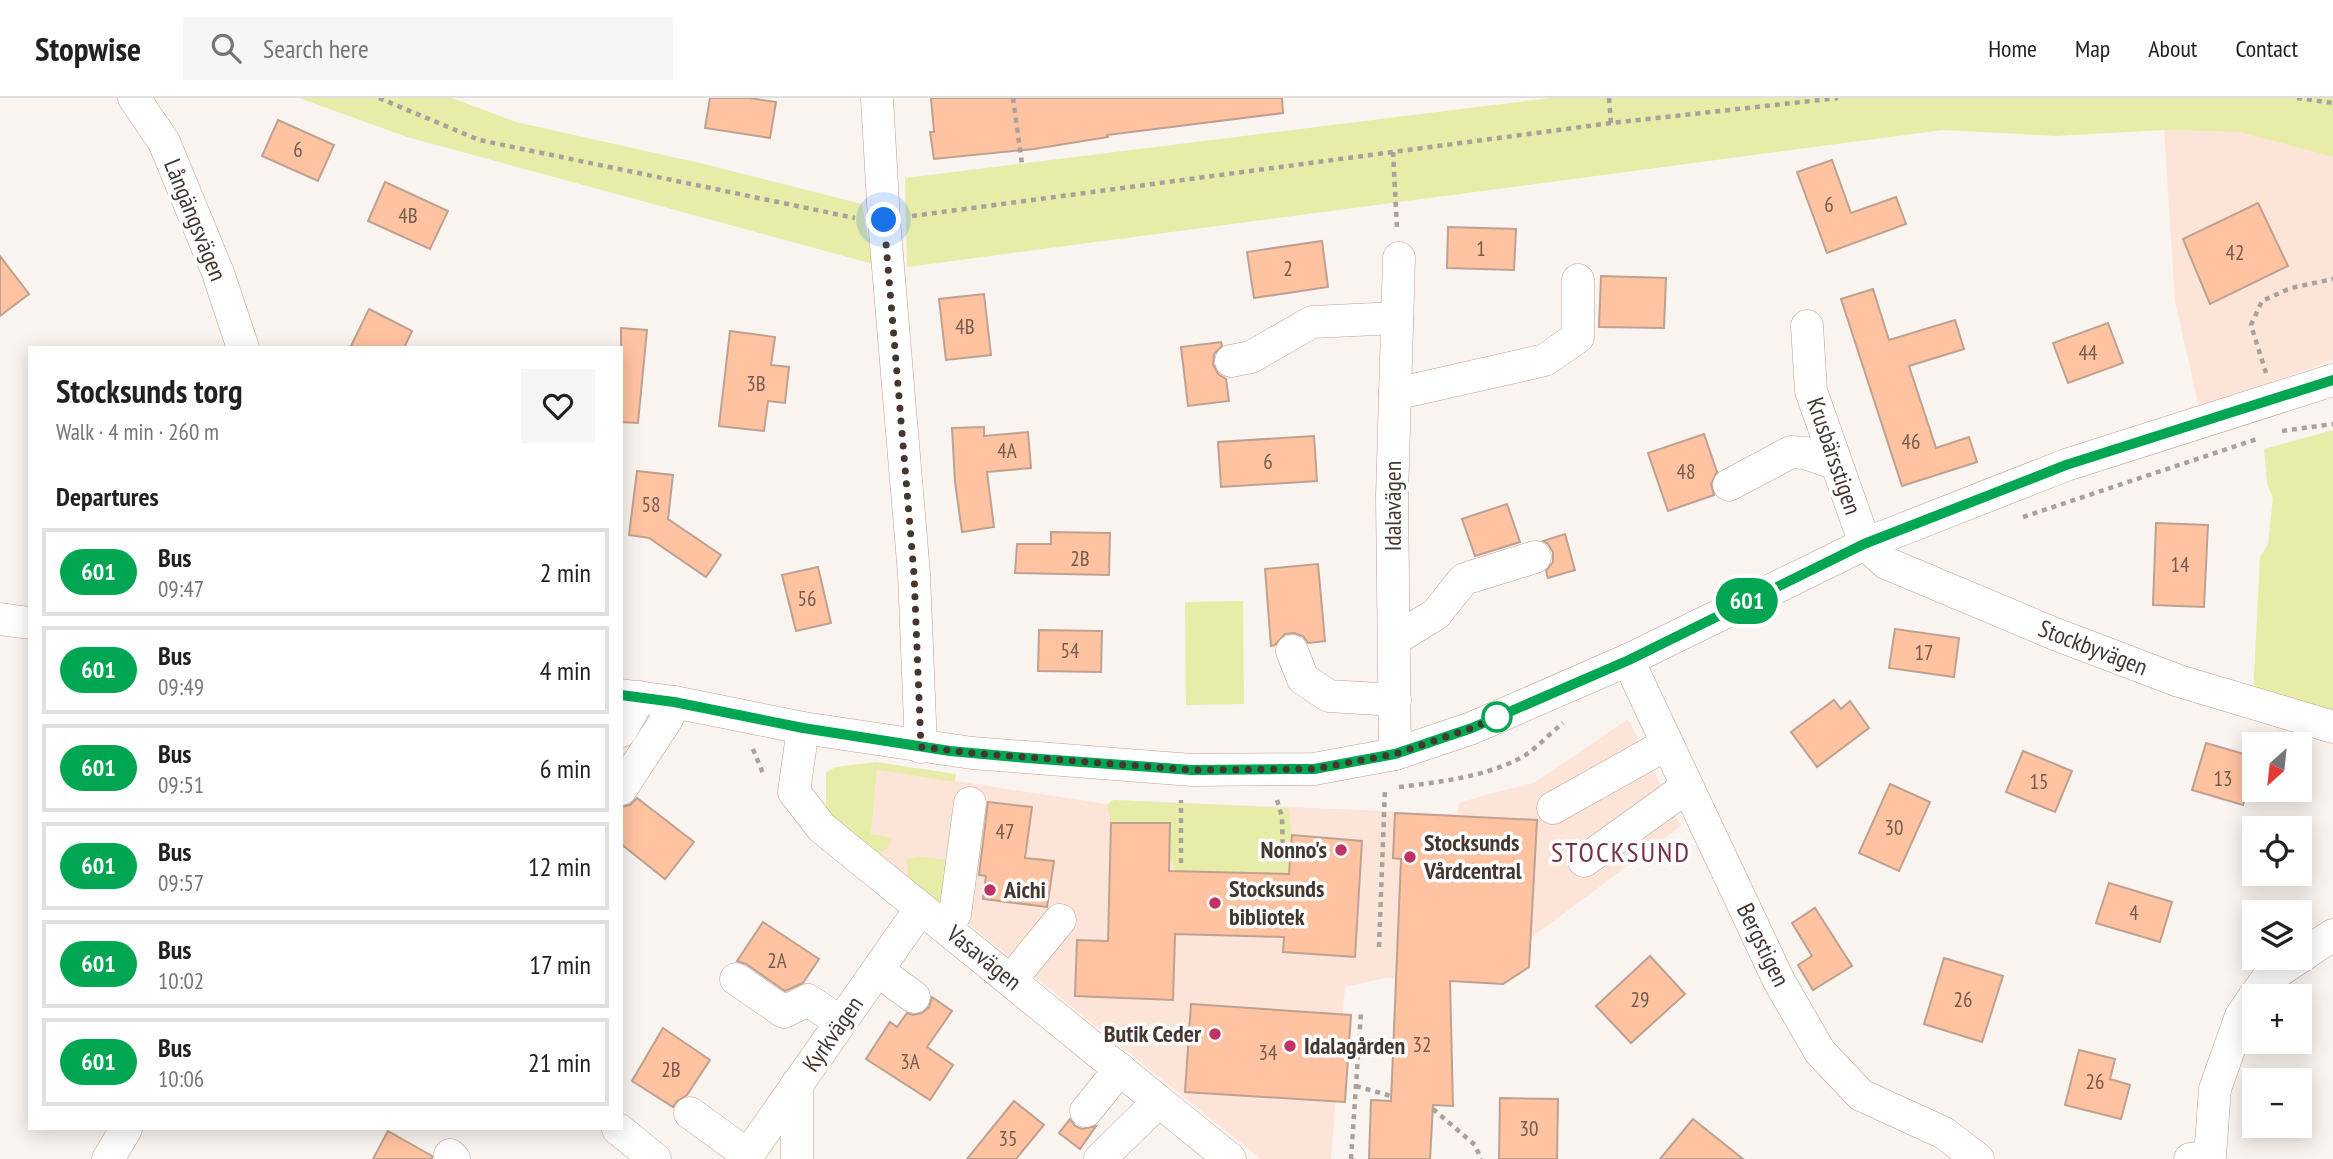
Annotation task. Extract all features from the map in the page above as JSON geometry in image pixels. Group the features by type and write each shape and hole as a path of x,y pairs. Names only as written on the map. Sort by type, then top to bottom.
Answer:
{"street":[{"name":"Långängsvägen","path":"134,98 164,142 218,273 242,346"},
{"path":"877,98 884,220 914,574 921,747"},
{"name":"Idalavägen","path":"1395,754 1392,496 1399,258"},
{"path":"1395,394 1545,360 1578,337 1578,280"},
{"path":"1231,361 1251,357 1312,322 1397,318"},
{"name":"Krusbärsstigen","path":"1807,326 1811,391 1864,544"},
{"path":"623,724 631,696 921,747 1192,770 1314,769 1395,754 1472,728 1629,660 1864,544 2066,465 2333,380"},
{"path":"1729,485 1791,452 1805,453 1836,464"},
{"name":"Stockbyvägen","path":"1864,544 1886,563 2054,634 2179,681 2333,727"},
{"path":"1394,640 1436,614 1464,579 1535,557"},
{"path":"0,619 28,623"},
{"path":"1292,651 1303,679 1329,696 1395,700"},
{"name":"Bergstigen","path":"1629,660 1779,981 1820,1052 1861,1095 1944,1133 1978,1159"},
{"path":"623,786 667,719 674,702"},
{"name":"Vasavägen","path":"803,728 794,792 822,828 1230,1159"},
{"path":"1553,808 1667,744"},
{"path":"1584,860 1689,791"},
{"path":"948,928 955,914 970,803"},
{"name":"Kyrkvägen","path":"747,1157 921,908"},
{"path":"1012,980 1059,920"},
{"path":"2264,984 2267,979 2333,935"},
{"path":"878,971 914,997"},
{"path":"736,979 783,1012 808,1000 840,1022"},
{"path":"2204,1158 2216,1089 2242,1015"},
{"path":"1086,1111 1120,1069"},
{"path":"797,1084 797,1159"},
{"path":"1100,1159 1158,1102"},
{"path":"690,1113 747,1157"},
{"path":"108,1159 125,1130"},
{"path":"619,1130 655,1159"}],"path":[{"path":"379,98 480,140 860,219 884,220 1611,123 1838,98"},
{"path":"1013,98 1022,164"},
{"path":"1609,98 1611,123"},
{"path":"2297,98 2333,103"},
{"path":"1393,152 1399,258"},
{"path":"2269,383 2251,325 2262,302 2291,289 2333,279"},
{"path":"1181,788 1181,863"},
{"path":"1379,947 1385,788"},
{"path":"1275,796 1282,817 1283,855"},
{"path":"1351,1159 1361,1012"},
{"path":"1356,1086 1391,1097"},
{"path":"1433,1110 1475,1145 1481,1159"}],"shaded area":[{"path":"2164,130 2239,132 2333,157 2333,360 2199,408 2175,301"},
{"path":"1628,719 1681,826 1531,938 1529,967 1503,984 1386,978 1345,987 1331,1159 1261,1159 908,878 879,853 888,848 871,835 877,769 1107,804 1114,800 1457,814 1459,803 1534,783"}],"green space":[{"path":"299,98 452,98 516,122 704,164 862,204 873,264 407,137"},
{"path":"1550,98 2333,98 2333,157 2239,132 2164,130 2056,136 1943,130 907,267 905,178"},
{"path":"2333,430 2333,716 2253,696 2260,557 2268,544 2273,498 2267,483 2264,449"},
{"path":"1243,601 1244,704 1186,705 1185,602"},
{"path":"876,762 956,774 955,782 877,770 871,834 892,838 888,848 879,853 834,818 826,806 826,772 836,767"},
{"path":"1114,800 1288,808 1292,835 1287,889 1178,872 1169,860 1170,823 1111,823 1107,804"},
{"path":"916,856 946,860 944,906 908,878 907,860"}],"building":[{"path":"710,98 749,98 776,102 770,138 705,128"},
{"path":"931,98 1282,98 1283,113 1107,135 1108,137 1034,149 934,159 930,132 934,132"},
{"path":"278,120 334,145 318,181 262,156"},
{"path":"1832,160 1851,213 1896,197 1906,224 1827,253 1797,172"},
{"path":"385,182 448,211 430,249 368,221"},
{"path":"2258,203 2288,266 2210,304 2183,239"},
{"path":"1448,227 1516,229 1514,270 1447,268"},
{"path":"1322,241 1328,287 1254,298 1247,252"},
{"path":"0,256 29,294 0,316"},
{"path":"1601,276 1666,278 1664,328 1599,327"},
{"path":"1873,289 1889,340 1955,320 1964,349 1909,366 1936,448 1969,437 1977,462 1902,486 1841,299"},
{"path":"984,294 991,355 946,360 939,299"},
{"path":"369,309 412,331 405,346 351,346"},
{"path":"2108,323 2123,363 2068,383 2053,343"},
{"path":"621,328 647,330 638,423 623,422"},
{"path":"730,331 775,337 771,365 789,367 785,403 768,401 764,431 719,426"},
{"path":"1221,342 1222,346 1214,354 1213,364 1218,374 1226,379 1229,401 1188,406 1181,347"},
{"path":"984,427 984,436 1028,432 1031,468 987,472 994,527 962,532 955,482 952,428"},
{"path":"1704,434 1717,472 1711,484 1714,495 1668,511 1648,453"},
{"path":"1314,436 1317,481 1221,487 1218,442"},
{"path":"637,471 673,475 668,519 721,555 706,577 649,538 629,535"},
{"path":"1507,504 1520,542 1475,556 1462,519"},
{"path":"2156,523 2208,525 2204,607 2153,605"},
{"path":"1051,532 1110,533 1109,575 1015,573 1017,544 1051,544"},
{"path":"1565,534 1575,570 1548,578 1546,571 1553,562 1553,552 1543,541"},
{"path":"1318,564 1325,641 1308,643 1303,636 1294,633 1285,634 1271,646 1265,569"},
{"path":"818,567 831,623 796,631 782,575"},
{"path":"1895,629 1959,638 1954,677 1889,668"},
{"path":"1039,630 1102,631 1101,672 1038,671"},
{"path":"1834,700 1841,709 1850,701 1869,728 1817,767 1791,732"},
{"path":"2206,743 2242,754 2243,805 2192,790"},
{"path":"2023,751 2072,771 2055,812 2006,792"},
{"path":"1890,784 1930,802 1899,871 1859,853"},
{"path":"637,798 694,842 665,879 623,846 623,807 630,805"},
{"path":"988,802 1032,807 1025,858 1054,861 1047,907 983,899 986,876 979,875"},
{"path":"1395,813 1537,820 1529,967 1503,984 1450,981 1453,1106 1433,1105 1430,1159 1369,1159 1371,1100 1391,1101 1401,859 1393,858"},
{"path":"1111,823 1170,823 1169,871 1289,874 1292,835 1362,841 1355,957 1283,952 1284,937 1175,934 1173,1000 1075,996 1077,940 1108,941"},
{"path":"2109,883 2172,902 2160,942 2096,923"},
{"path":"1815,908 1852,966 1813,990 1798,965 1812,956 1792,923"},
{"path":"763,922 819,959 803,983 785,991 746,964 737,961"},
{"path":"1650,956 1685,994 1631,1043 1596,1006"},
{"path":"1944,958 2003,976 1982,1042 1924,1024"},
{"path":"932,997 952,1011 927,1047 953,1065 930,1100 866,1059 890,1022 897,1027 907,1013 922,1013 929,1007"},
{"path":"1191,1004 1351,1015 1345,1102 1185,1092"},
{"path":"663,1028 710,1060 687,1095 673,1107 632,1081"},
{"path":"2079,1050 2115,1059 2110,1079 2130,1085 2121,1119 2065,1105"},
{"path":"1500,1098 1558,1099 1557,1159 1499,1159"},
{"path":"1014,1101 1044,1125 1016,1159 967,1159"},
{"path":"1070,1119 1075,1126 1082,1129 1096,1126 1080,1149 1059,1133"},
{"path":"1693,1119 1743,1159 1660,1159"},
{"path":"388,1131 432,1156 432,1159 373,1159"}],"bus line":[{"name":"601","path":"623,695 950,751 1192,770 1314,769 1395,754 1472,728 1629,660 1864,544 2066,465 2333,380"}],"place":[{"name":"Nonno's","path":"1341,850"},
{"name":"Stocksunds Vårdcentral","path":"1410,857"},
{"name":"Aichi","path":"990,890"},
{"name":"Stocksunds bibliotek","path":"1215,903"},
{"name":"Butik Ceder","path":"1215,1034"},
{"name":"Idalagården","path":"1290,1046"}],"district":[{"name":"STOCKSUND","path":"1621,852"}],"route":[{"path":"884,220 914,574 921,747 1192,770 1314,769 1395,754 1497,717"}]}
